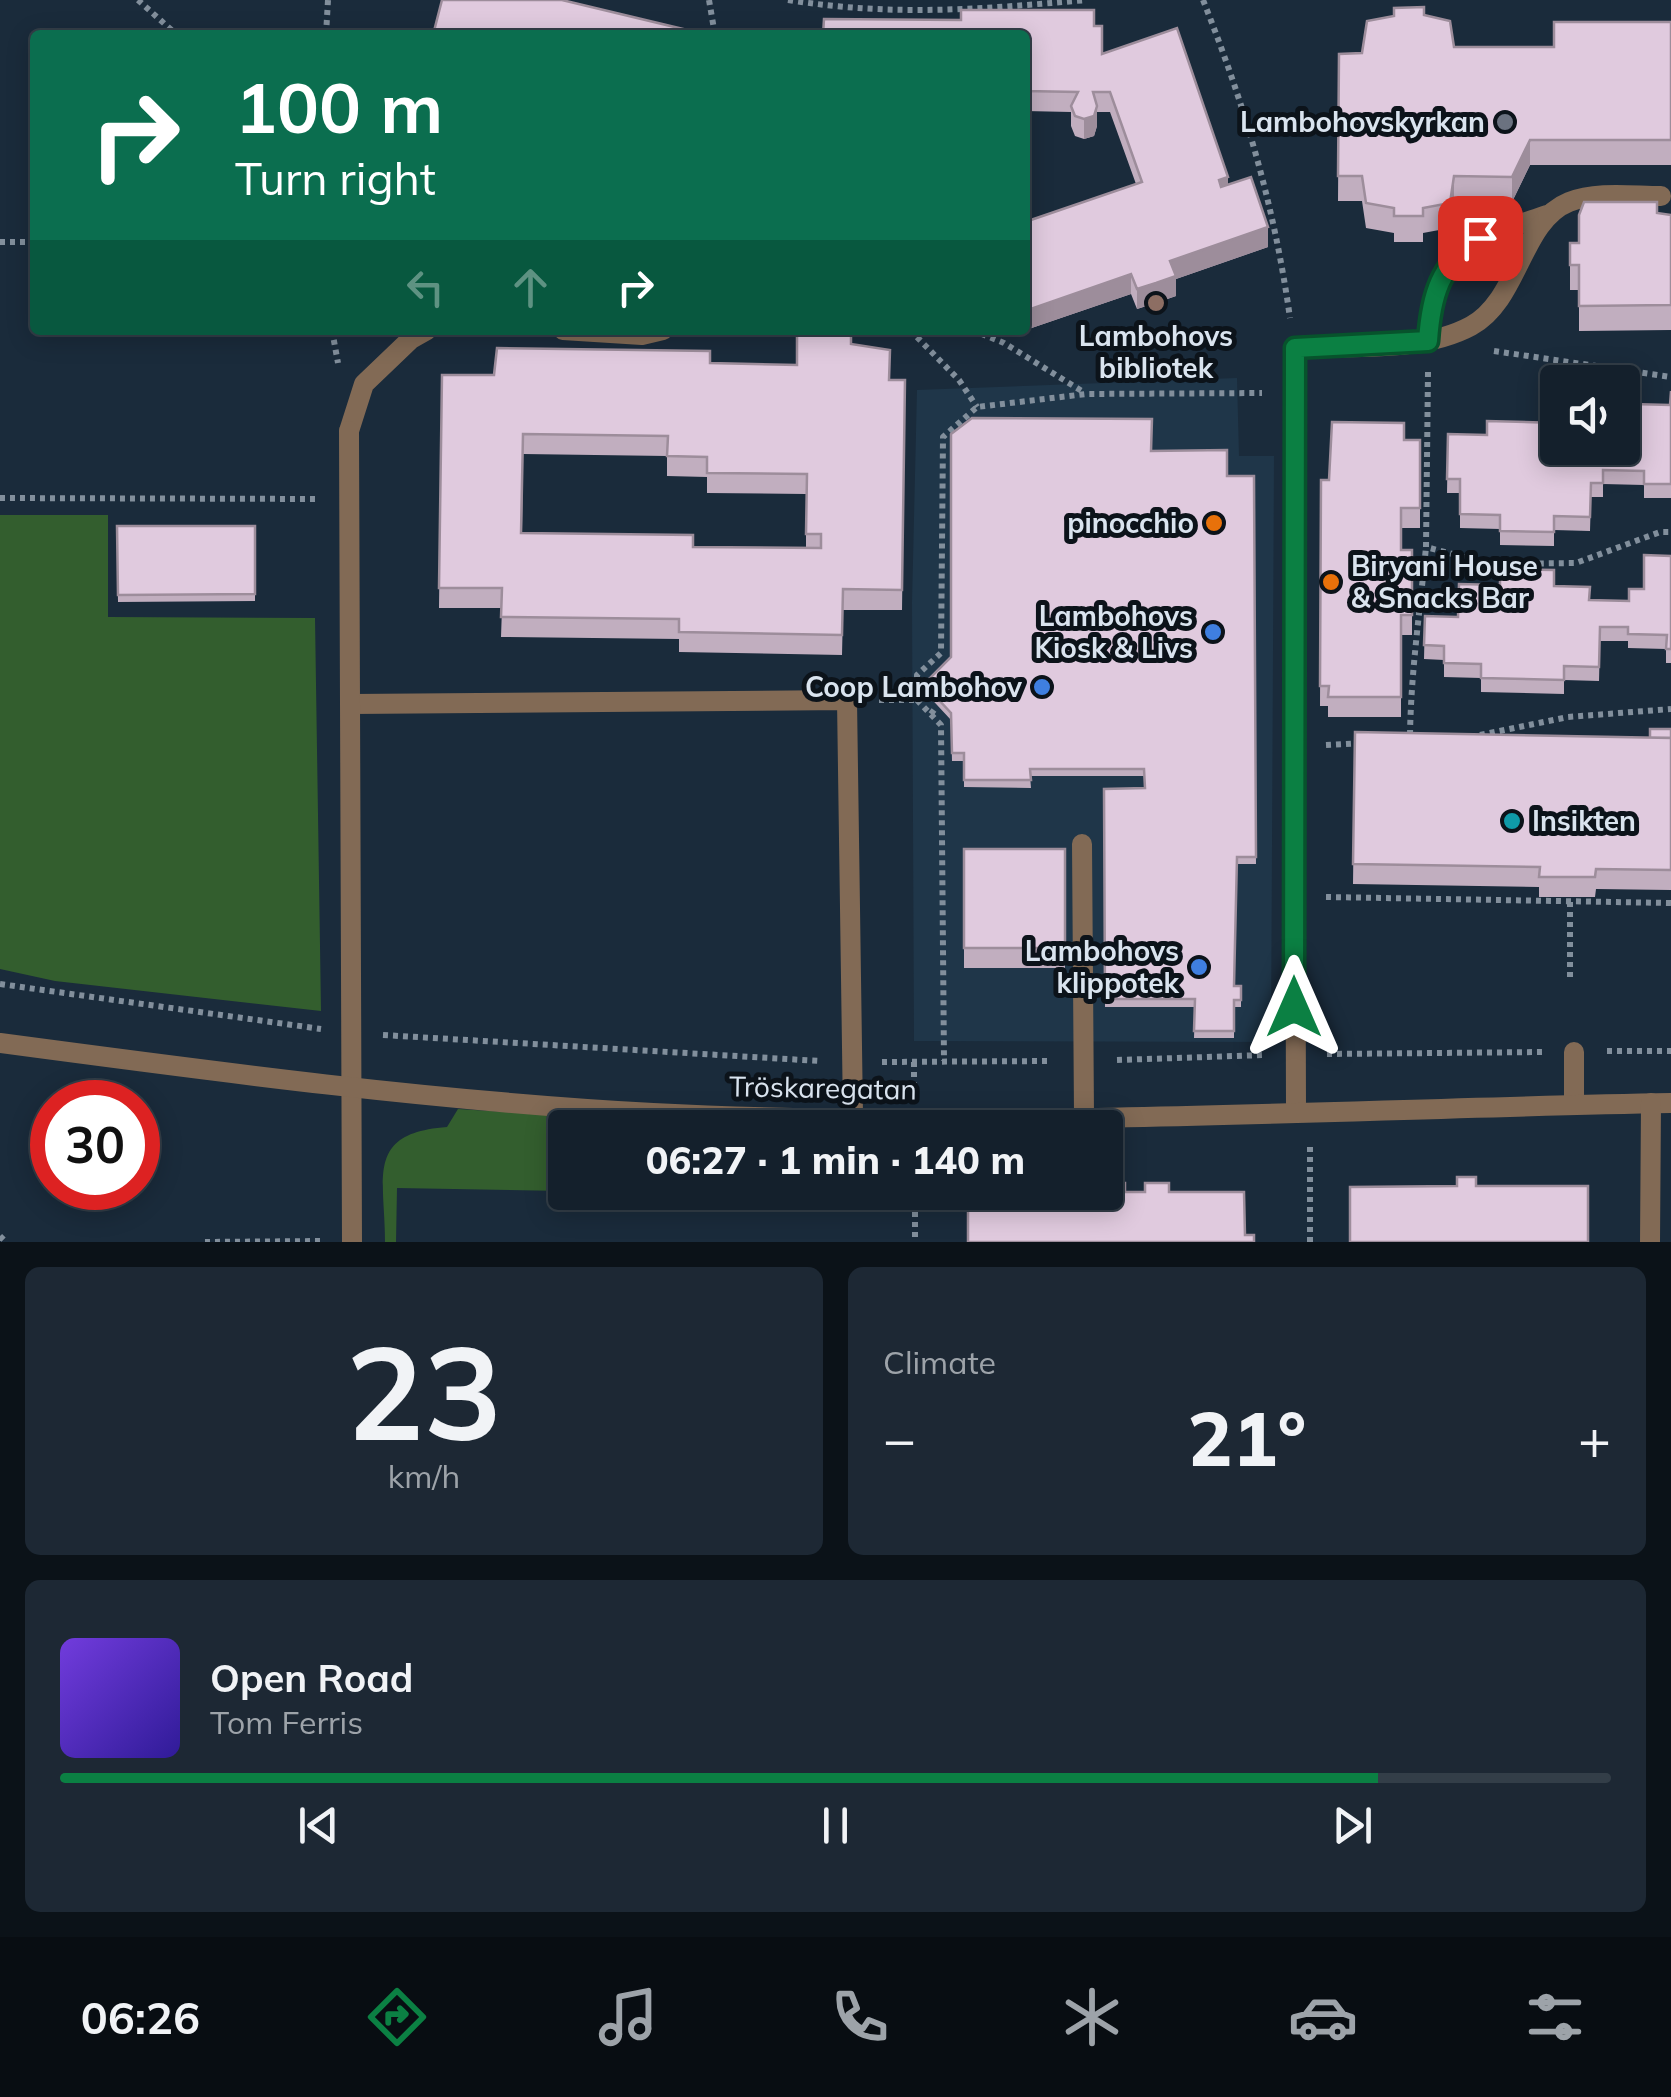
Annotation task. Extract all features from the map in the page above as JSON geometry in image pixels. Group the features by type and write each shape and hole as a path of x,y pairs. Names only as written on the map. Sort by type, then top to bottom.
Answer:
{"street":[{"path":"1428,341 1431,298 1459,251 1480,238 1546,215 1569,202 1598,196 1661,196"},
{"path":"1303,1110 1294,896 1295,348 1428,341 1468,328 1489,315 1546,215"},
{"path":"352,1241 349,432 364,384 418,335"},
{"path":"352,704 848,700 853,1110"},
{"path":"1082,844 1084,1110"},
{"name":"Tröskaregatan","path":"0,1043 351,1090 614,1110"},
{"path":"1574,1052 1574,1104"},
{"name":"Tröskaregatan","path":"1123,1114 1661,1103 1650,1242"}],"path":[{"path":"138,0 171,30"},
{"path":"326,30 328,0"},
{"path":"710,0 714,30"},
{"path":"788,0 854,10 928,14 1088,0"},
{"path":"1203,0 1243,100 1278,230 1295,348"},
{"path":"0,242 30,242"},
{"path":"915,335 959,380 978,407"},
{"path":"985,335 1004,342 1086,394"},
{"path":"1410,735 1411,654 1418,637 1426,547 1428,341"},
{"path":"1484,349 1671,377"},
{"path":"944,1062 940,725 918,700 918,675 940,653 943,438 978,407 1086,394 1294,392"},
{"path":"0,498 350,499"},
{"path":"1426,547 1491,564 1576,564 1660,532 1671,532"},
{"path":"848,700 918,700"},
{"path":"930,714 938,706"},
{"path":"1465,735 1568,716 1671,710"},
{"path":"1396,737 1429,735"},
{"path":"1294,746 1381,740"},
{"path":"1294,896 1671,903"},
{"path":"1570,902 1570,980"},
{"path":"1303,1110 1310,1242"},
{"path":"915,1210 915,1242"},
{"path":"0,1236 6,1242"},
{"path":"205,1242 352,1241"}],"shaded area":[{"path":"1237,378 1239,456 1274,456 1271,1042 914,1041 912,603 917,390"}],"green space":[{"path":"0,515 108,515 108,617 315,618 321,1011 55,981 0,969"},
{"path":"458,1109 548,1114 548,1191 397,1188 396,1242 385,1242 383,1179 391,1149 403,1138 447,1127"}],"building":[{"path":"442,0 562,0 687,30 434,30"},
{"name":"Lambohovskyrkan","path":"1424,7 1424,15 1450,21 1454,47 1554,47 1554,22 1671,22 1671,140 1530,140 1512,177 1454,176 1450,203 1423,208 1423,216 1394,216 1394,208 1366,203 1362,176 1338,176 1339,54 1362,53 1367,21 1394,16 1394,8"},
{"path":"961,10 1094,10 1094,26 1102,26 1102,54 1177,28 1228,177 1219,180 1221,187 1251,177 1268,227 1170,261 1176,276 1156,283 1137,289 1131,274 1030,309 1030,220 1142,182 1110,92 1093,92 1097,106 1094,116 1084,119 1075,116 1071,106 1078,92 1030,91 1030,30 823,30 824,19 961,20"},
{"path":"1584,202 1657,202 1657,213 1671,215 1671,305 1579,306 1579,265 1570,265 1570,243 1579,243 1579,215"},
{"path":"797,335 851,335 851,344 890,350 889,380 905,380 902,590 843,589 842,635 679,632 679,619 501,617 502,588 439,588 442,375 494,375 497,348 710,351 710,363 797,365","holes":["523,434 668,436 667,456 707,457 707,473 807,474 806,534 821,534 821,548 693,547 693,535 521,533"]},
{"path":"1671,391 1671,484 1644,484 1644,471 1603,470 1603,483 1591,483 1590,517 1554,516 1554,532 1500,531 1500,515 1460,514 1460,479 1447,479 1448,434 1487,435 1487,421 1540,422 1540,465 1640,465 1640,404 1670,405"},
{"path":"972,418 1152,419 1151,451 1227,450 1227,476 1254,476 1256,857 1237,857 1234,986 1241,986 1241,1000 1234,1000 1234,1031 1194,1031 1195,999 1105,999 1104,789 1145,788 1144,769 1030,769 1031,780 964,780 964,753 952,753 951,713 924,684 951,657 951,434"},
{"path":"1332,422 1404,423 1404,440 1420,440 1420,508 1401,508 1401,550 1412,550 1412,615 1401,615 1401,697 1328,697 1329,686 1320,686 1321,480 1329,480"},
{"path":"117,526 255,526 255,594 118,595"},
{"path":"1644,555 1671,556 1671,649 1666,649 1667,635 1628,634 1628,627 1600,627 1599,667 1564,666 1564,680 1481,678 1481,664 1444,663 1444,646 1424,645 1425,616 1458,617 1459,584 1500,585 1500,569 1554,570 1554,586 1590,587 1589,600 1629,601 1629,589 1644,589"},
{"path":"1650,729 1671,729 1671,738 1650,738"},
{"name":"Insikten","path":"1355,732 1671,738 1671,870 1596,869 1595,877 1539,877 1540,867 1353,864"},
{"path":"964,849 1065,849 1065,948 964,948"},
{"path":"1457,1177 1476,1177 1476,1186 1588,1186 1588,1242 1350,1242 1350,1187 1457,1186"},
{"path":"1123,1183 1125,1192 1145,1192 1145,1183 1169,1183 1169,1192 1244,1192 1245,1235 1254,1235 1254,1242 968,1242 968,1210 1123,1210"}],"place":[{"name":"Lambohovskyrkan","path":"1505,122"},
{"name":"Lambohovs bibliotek","path":"1156,303"},
{"name":"pinocchio","path":"1214,523"},
{"name":"Biryani House & Snacks Bar","path":"1331,582"},
{"name":"Lambohovs Kiosk & Livs","path":"1213,632"},
{"name":"Coop Lambohov","path":"1042,687"},
{"name":"Insikten","path":"1512,821"},
{"name":"Lambohovs klippotek","path":"1199,967"}],"route":[{"path":"1294,1007 1295,348 1428,341 1431,298 1459,251 1480,238"}]}
